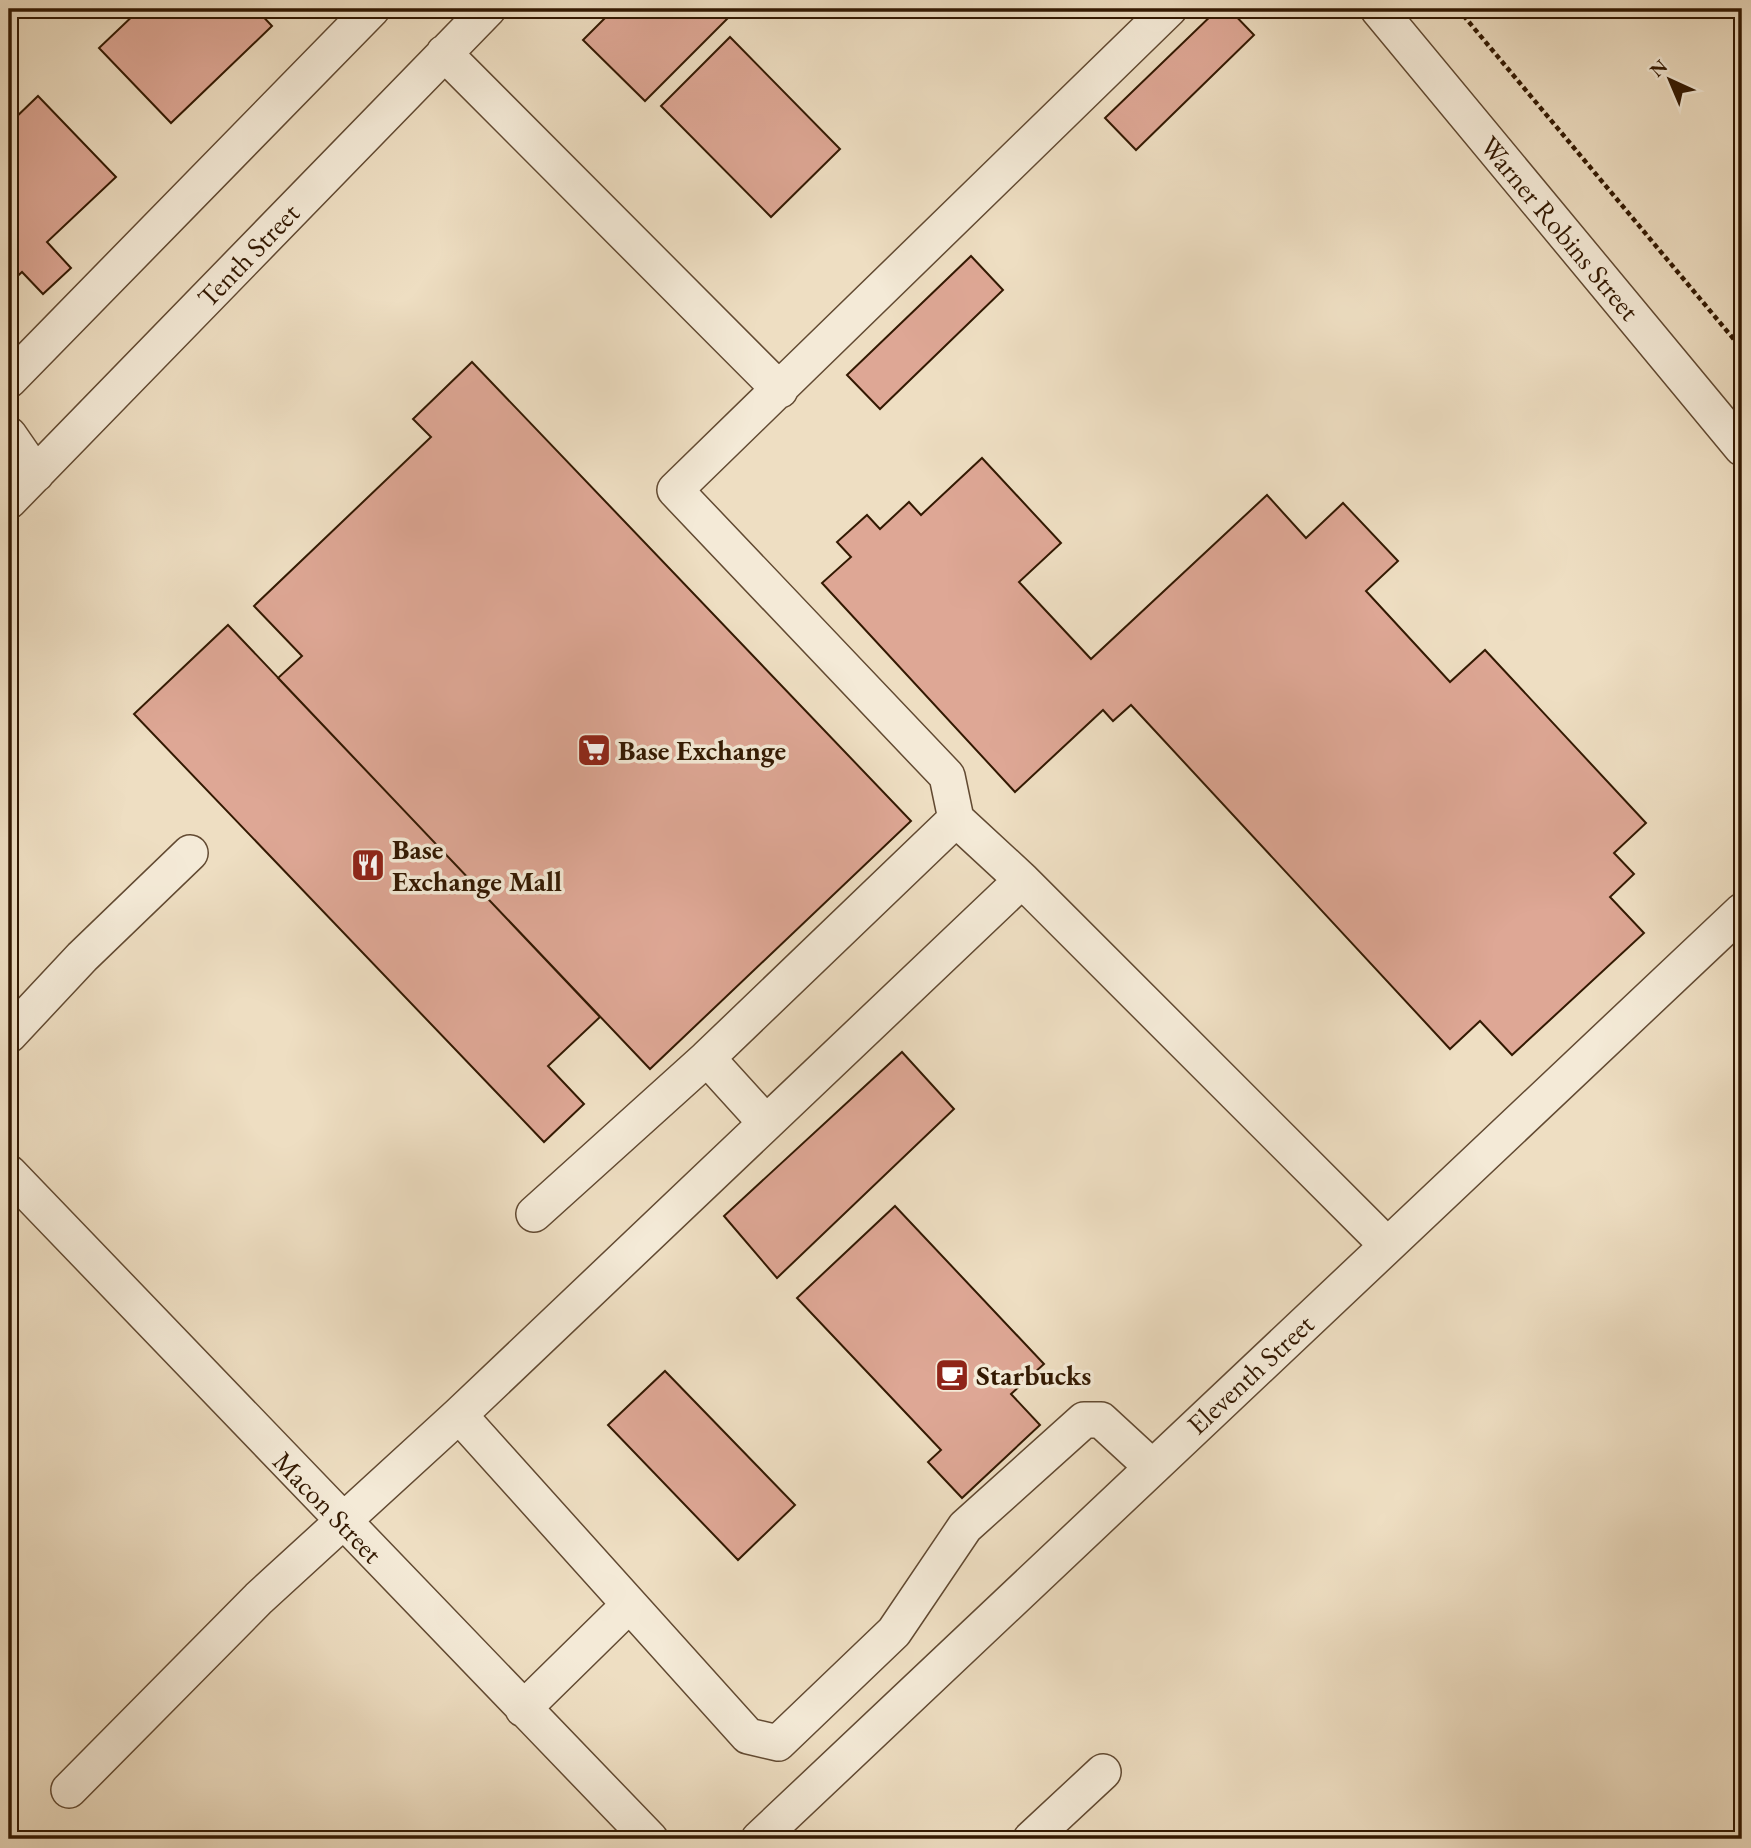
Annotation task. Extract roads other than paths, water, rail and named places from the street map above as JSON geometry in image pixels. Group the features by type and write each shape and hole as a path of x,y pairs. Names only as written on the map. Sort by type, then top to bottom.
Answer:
{"street":[{"path":"9,380 372,9"},
{"name":"Tenth Street","path":"9,501 488,9"},
{"path":"1169,9 675,490 947,776 956,819 1021,880 1387,1245"},
{"name":"Warner Robins Street","path":"1378,9 1742,448"},
{"path":"444,53 780,390"},
{"path":"9,435 36,474"},
{"path":"534,1214 707,1058 956,819"},
{"path":"9,1035 82,957 190,853"},
{"path":"69,1790 259,1598 459,1415 1021,880"},
{"name":"Eleventh Street","path":"759,1839 1742,911"},
{"path":"9,1016 82,957"},
{"path":"707,1058 765,1123"},
{"name":"Macon Street","path":"9,1173 650,1839"},
{"path":"459,1415 748,1736 778,1743 894,1632 965,1527 1084,1420 1101,1420 1152,1467"},
{"path":"523,1710 629,1605"},
{"path":"1031,1839 1103,1772"}],"place":[{"name":"Base Exchange","path":"594,750"},
{"name":"Base Exchange Mall","path":"368,865"},
{"name":"Starbucks","path":"952,1375"}]}
